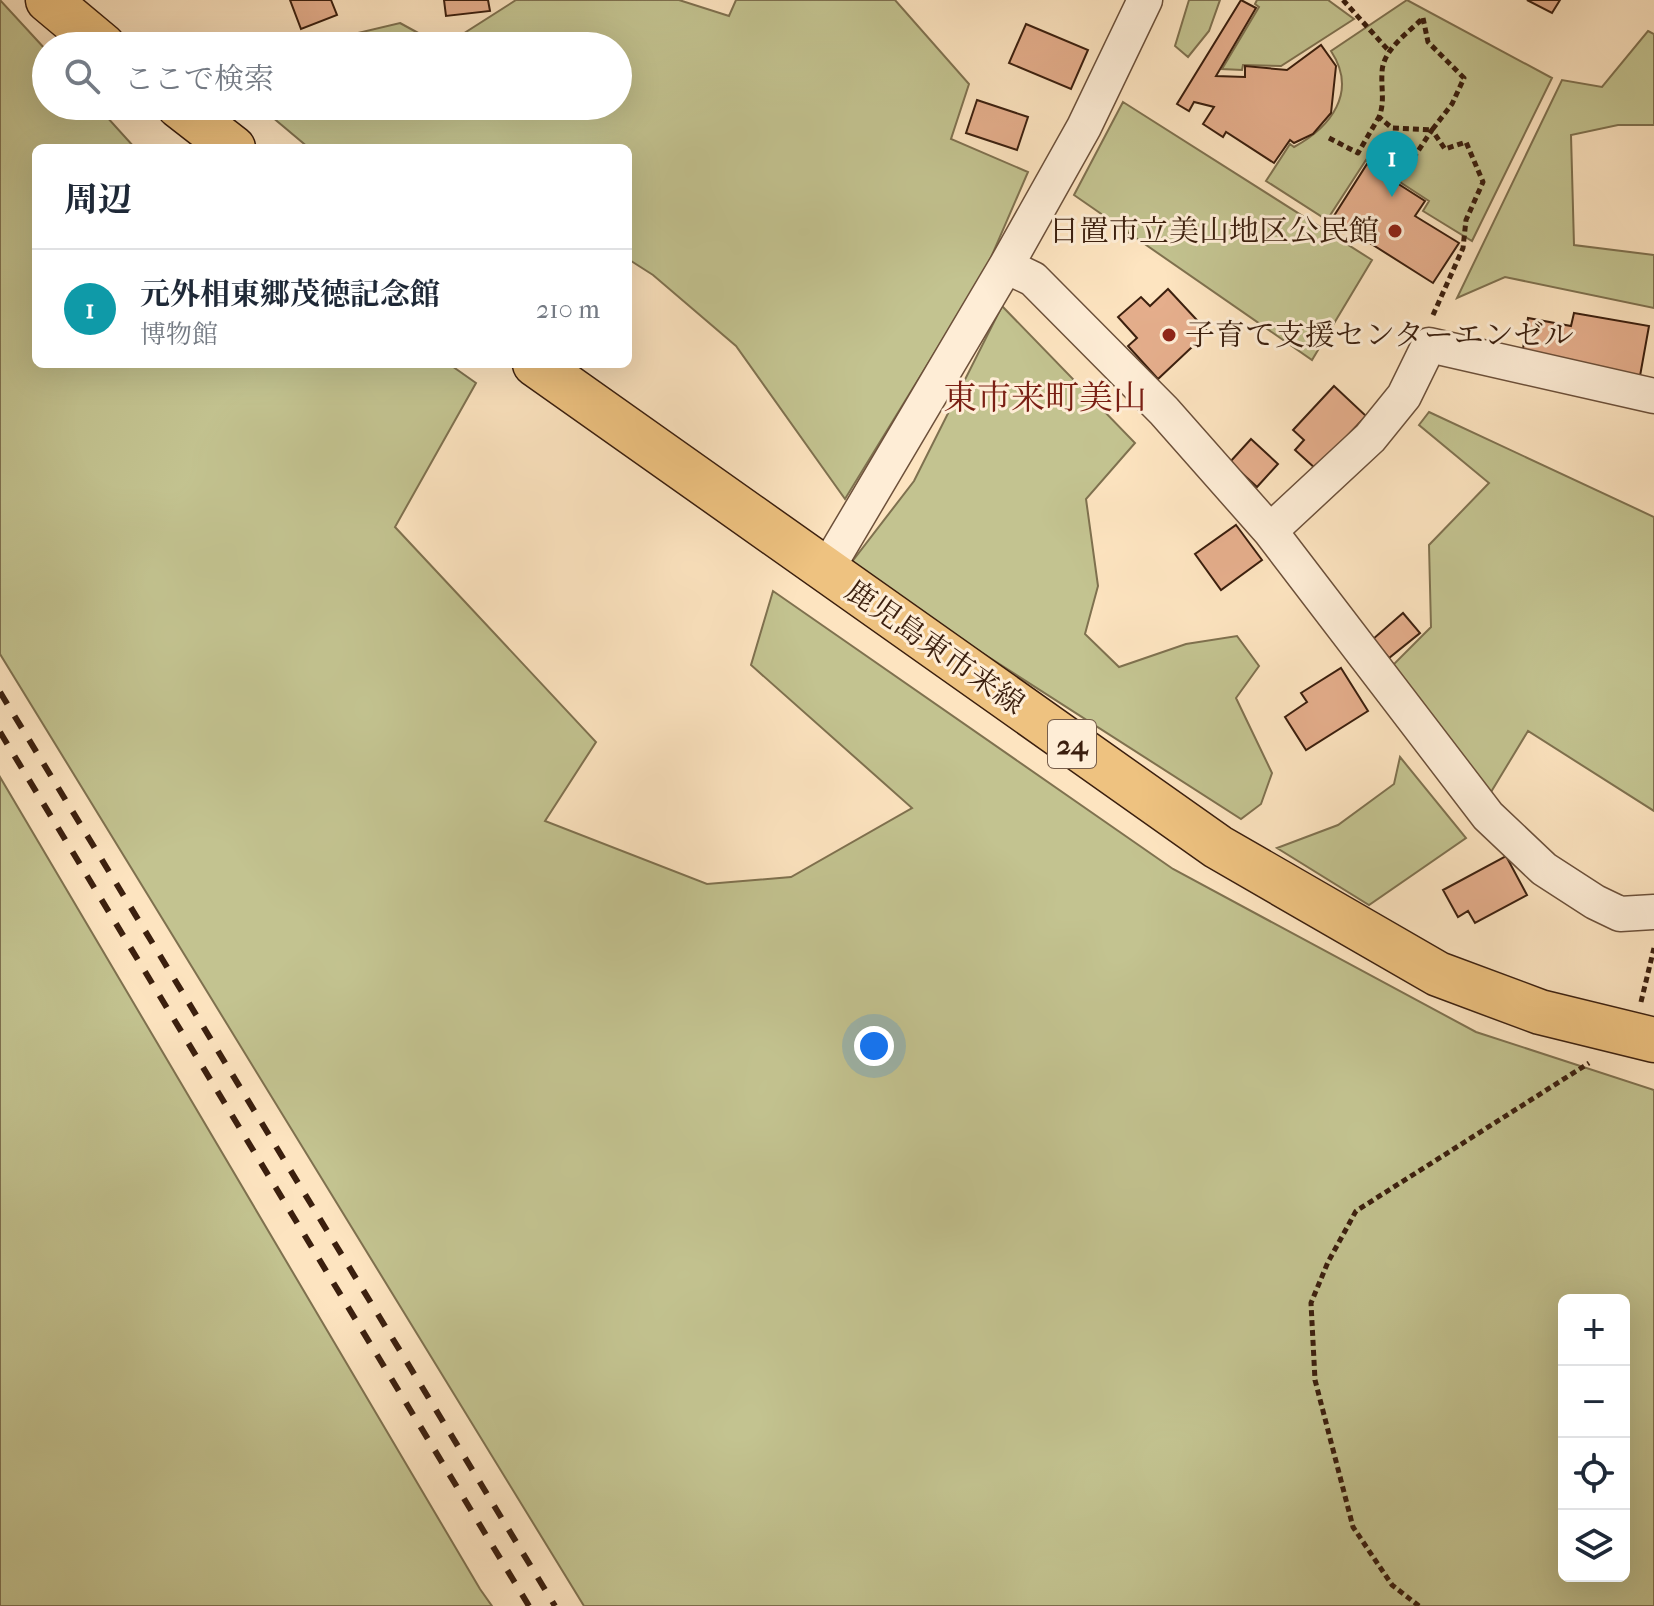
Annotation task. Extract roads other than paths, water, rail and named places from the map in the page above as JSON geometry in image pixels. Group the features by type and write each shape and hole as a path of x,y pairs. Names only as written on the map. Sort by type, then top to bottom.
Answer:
{"main road":[{"path":"48,0 86,32"},
{"path":"197,120 228,144"},
{"name":"鹿児島東市来線","path":"541,368 1231,855 1438,974 1540,1012 1643,1038"}],"street":[{"path":"826,570 1006,266 1084,127 1145,0"},
{"path":"1006,266 1033,279 1055,301 1164,411 1270,531 1488,816 1544,869 1595,902 1620,914 1654,912"},
{"path":"1270,531 1370,438 1404,396 1429,345 1654,396"}],"railway":[{"path":"0,692 555,1606"},
{"path":"0,732 529,1606"}],"place":[{"name":"元外相東郷茂徳記念館","path":"1392,197"},
{"name":"日置市立美山地区公民館","path":"1395,231"},
{"name":"子育て支援センターエンゼル","path":"1169,335"}],"district":[{"name":"東市来町美山","path":"1045,397"}]}
